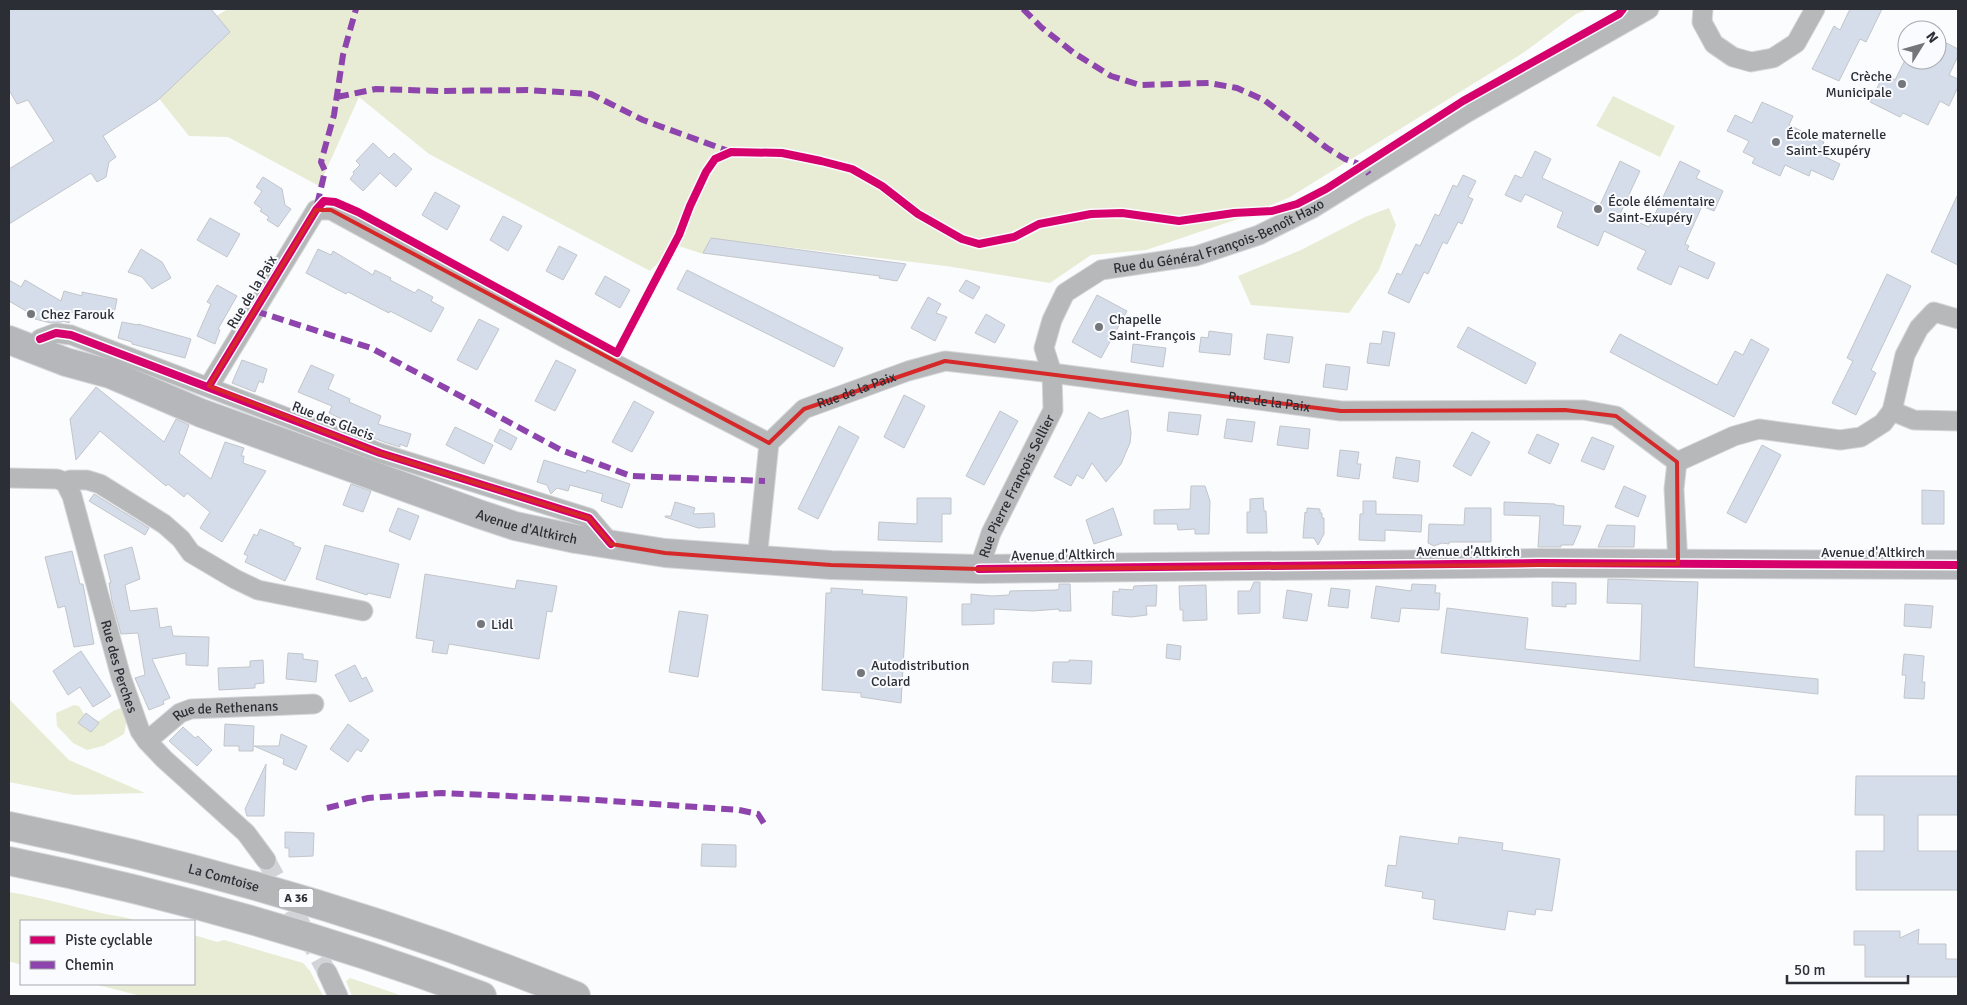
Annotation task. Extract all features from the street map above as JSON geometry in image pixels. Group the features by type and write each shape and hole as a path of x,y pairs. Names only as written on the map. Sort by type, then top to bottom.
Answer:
{"highway":[{"name":"La Comtoise","path":"9,826 78,840 185,866 298,898 442,945 576,996"},
{"name":"A 36","path":"9,860 220,910 349,949 482,996"}],"street":[{"name":"Rue du Général François-Benoît Haxo","path":"1052,373 1044,348 1052,320 1065,293 1101,270 1196,256 1259,235 1313,208 1466,113 1649,9"},
{"path":"1703,9 1702,22 1714,44 1733,57 1751,62 1773,58 1796,43 1815,9"},
{"name":"Rue de la Paix","path":"209,386 316,210 331,210 564,338 769,442 804,409 908,371 945,361 1342,411 1584,410 1616,416 1677,462"},
{"path":"1678,564 1674,489 1677,462 1734,436 1759,429 1840,440 1861,438 1882,423 1892,411 1905,356 1919,328 1934,312 1958,319"},
{"name":"Avenue d'Altkirch","path":"9,325 69,351 110,374 201,413 479,514 515,526 665,553 831,565 979,568 1538,563 1958,566"},
{"name":"Rue des Glacis","path":"40,339 56,333 71,335 209,386 380,453 589,518 611,544"},
{"name":"Avenue d'Altkirch","path":"9,340 66,362 110,374"},
{"name":"Rue Pierre François Sellier","path":"979,568 991,534 1053,410 1052,373"},
{"path":"1892,411 1914,420 1958,421"},
{"path":"757,560 769,442"},
{"path":"9,478 57,479 65,482 70,480 87,480 100,484 164,524 181,539 191,553 235,580 258,590 363,611"},
{"name":"Rue des Perches","path":"65,482 72,496 121,677 140,731 164,759 246,833 266,860"},
{"name":"Rue de Rethenans","path":"147,741 180,713 191,708 314,704"},
{"path":"327,972 338,996"}],"highlighted area":[{"path":"316,210 331,210 769,443 804,409 945,361 1341,411 1565,410 1616,416 1677,462 1678,564 979,569 831,565 665,553 611,544 589,518 380,453 209,386"}],"green space":[{"path":"228,9 1588,9 1576,14 1523,53 1290,197 1244,217 1146,250 1091,255 1050,283 946,266 710,238 703,254 676,245 650,271 429,154 359,97 319,186 228,137 189,136 133,66"},
{"path":"1613,96 1675,126 1660,157 1596,126"},
{"path":"1389,208 1396,225 1379,270 1349,313 1251,305 1238,276 1301,250 1365,217"},
{"path":"9,699 69,760 145,793 74,795 9,782"},
{"path":"74,705 79,706 84,714 99,721 121,708 126,712 127,720 124,734 103,746 87,750 73,743 57,726 56,713"},
{"path":"9,892 133,920 20,920 20,965 9,961"},
{"path":"195,935 217,942 224,940 303,963 310,971 323,996 141,996 98,985 195,985"},
{"path":"350,978 402,996 352,996 346,981"}],"building":[{"path":"9,9 211,9 230,32 157,101 103,136 116,157 109,162 106,177 97,182 91,173 9,224 9,169 54,141 28,100 17,104 9,90"},
{"path":"1850,9 1882,9 1866,42 1860,39 1839,81 1812,69 1834,26 1840,30"},
{"name":"Crèche Municipale","path":"1947,43 1958,49 1958,56 1949,75 1958,79 1958,87 1949,106 1940,101 1928,125 1903,113 1900,117 1870,102 1884,74 1895,80 1900,70 1947,70"},
{"path":"1762,102 1793,116 1789,125 1824,142 1819,154 1840,164 1833,180 1811,170 1809,176 1785,165 1780,176 1752,163 1755,158 1743,152 1749,141 1727,131 1735,115 1752,123"},
{"path":"373,143 389,158 394,153 412,169 396,187 380,173 363,191 350,179 354,174 353,172 360,165 356,161"},
{"path":"1535,151 1551,159 1542,178 1600,205 1620,161 1640,171 1620,214 1649,227 1680,161 1700,171 1696,178 1723,191 1714,211 1702,206 1685,244 1689,246 1687,250 1715,263 1708,279 1679,266 1671,285 1637,269 1646,251 1604,231 1598,246 1557,227 1563,212 1525,194 1521,202 1505,195 1515,175 1522,178"},
{"path":"1463,175 1476,181 1468,197 1473,199 1462,224 1458,222 1447,244 1443,242 1428,274 1424,272 1409,303 1388,293 1397,273 1401,275 1416,244 1420,246 1435,214 1439,216 1453,185 1457,187"},
{"path":"263,177 282,189 285,205 291,209 278,227 267,220 269,217 260,211 262,209 254,203 262,191 256,187"},
{"path":"435,192 460,206 447,230 422,215"},
{"path":"1958,194 1958,265 1931,252"},
{"path":"503,216 522,226 508,251 490,240"},
{"path":"210,218 240,234 227,257 197,240"},
{"path":"711,238 906,264 897,281 879,278 880,276 703,253"},
{"path":"559,246 577,255 563,280 546,271"},
{"path":"141,249 162,262 171,278 152,289 142,277 128,272"},
{"path":"318,249 331,255 333,251 373,275 375,270 415,293 418,289 433,297 431,301 444,308 431,332 348,292 346,294 306,273"},
{"path":"687,270 843,348 834,367 677,289"},
{"path":"1887,274 1911,286 1871,370 1876,373 1856,415 1832,403 1853,361 1847,358"},
{"path":"605,276 630,290 620,308 595,294"},
{"path":"9,280 21,287 25,280 61,301 64,291 82,296 82,292 117,299 113,319 71,312 69,323 63,321 51,323 35,319 36,317 9,301"},
{"path":"966,280 980,287 973,299 959,291"},
{"path":"217,285 237,296 218,329 220,330 215,344 197,336 211,304 207,302"},
{"name":"Chapelle Saint-François","path":"1097,295 1127,311 1101,358 1072,342"},
{"path":"928,297 941,304 936,313 947,317 935,341 911,328"},
{"path":"986,314 1005,325 995,343 975,333"},
{"path":"479,319 499,329 477,370 457,360"},
{"path":"122,322 138,324 191,339 185,358 132,344 132,342 118,338"},
{"path":"1468,327 1536,363 1526,384 1457,347"},
{"path":"1209,331 1232,334 1230,355 1199,352 1201,337 1208,338"},
{"path":"1383,331 1395,333 1389,366 1367,363 1370,343 1381,344"},
{"path":"1267,334 1293,337 1289,363 1264,359"},
{"path":"1620,334 1717,385 1735,351 1743,355 1751,339 1769,349 1734,417 1610,352"},
{"path":"1133,344 1166,348 1163,367 1131,362"},
{"path":"242,360 267,369 263,383 259,381 255,392 232,383"},
{"path":"556,360 576,370 555,411 535,401"},
{"path":"1326,364 1350,367 1347,390 1323,387"},
{"path":"311,365 334,375 328,389 350,399 349,402 381,416 378,424 411,434 407,447 384,442 356,431 357,426 329,413 332,406 298,392"},
{"path":"96,387 164,442 176,419 189,425 179,453 211,479 225,442 244,448 241,456 244,456 243,463 266,471 222,542 200,528 210,512 187,493 184,497 168,484 166,486 100,431 76,460 70,419"},
{"path":"904,395 925,406 904,448 884,437"},
{"path":"634,401 654,412 632,452 612,442"},
{"path":"1128,410 1131,433 1130,443 1121,464 1106,482 1092,463 1083,479 1077,475 1071,486 1054,477 1089,412 1101,419"},
{"path":"1000,411 1018,421 984,485 966,476"},
{"path":"1169,412 1201,415 1198,435 1167,431"},
{"path":"1227,419 1255,422 1252,442 1224,438"},
{"path":"839,426 859,437 818,519 798,509"},
{"path":"1280,426 1310,429 1308,449 1277,445"},
{"path":"455,427 493,445 484,464 446,445"},
{"path":"500,429 517,438 511,450 494,441"},
{"path":"1472,432 1490,442 1471,476 1453,466"},
{"path":"1537,434 1559,444 1550,464 1528,453"},
{"path":"1592,437 1614,446 1604,470 1581,461"},
{"path":"1762,445 1781,455 1746,523 1727,513"},
{"path":"1340,450 1359,452 1357,464 1361,464 1359,479 1337,476"},
{"path":"1396,457 1420,461 1418,482 1393,478"},
{"path":"544,460 586,473 587,470 630,484 622,508 601,501 603,494 570,485 568,491 557,488 551,494 547,485 537,482"},
{"path":"351,484 371,491 363,512 343,505"},
{"path":"1191,486 1205,486 1210,501 1209,534 1195,534 1195,529 1178,530 1177,524 1154,524 1154,510 1190,509"},
{"path":"1624,486 1646,496 1638,517 1615,507"},
{"path":"1922,490 1944,491 1944,524 1922,524"},
{"path":"94,494 149,528 145,535 89,501"},
{"path":"917,498 951,498 951,514 942,514 942,542 878,540 879,522 917,524"},
{"path":"1263,498 1264,511 1266,511 1267,533 1247,533 1247,512 1250,512 1250,499"},
{"path":"1363,501 1376,501 1376,514 1422,515 1421,532 1385,530 1385,541 1359,540 1360,514 1363,514"},
{"path":"675,502 695,508 693,514 714,513 715,527 698,528 665,517 671,516"},
{"path":"1504,502 1564,506 1563,525 1581,526 1573,545 1538,547 1540,516 1504,515"},
{"path":"398,508 419,516 410,540 389,531"},
{"path":"1113,508 1122,535 1094,544 1086,520"},
{"path":"1307,508 1320,509 1322,518 1324,518 1324,534 1318,545 1314,538 1303,538"},
{"path":"1465,508 1491,508 1491,542 1449,542 1449,544 1442,543 1434,546 1428,543 1429,524 1464,525"},
{"path":"1607,525 1635,526 1634,547 1598,547"},
{"path":"260,529 294,543 293,545 301,548 285,581 245,562 248,556 244,554 254,534 257,536"},
{"path":"325,545 399,564 390,598 368,593 367,595 316,579"},
{"path":"132,547 140,579 125,585 130,611 157,608 160,628 171,626 173,636 209,637 208,666 186,665 186,653 152,659 170,698 163,701 164,704 149,710 135,678 145,675 138,633 121,634 112,601 109,583 111,583 104,555"},
{"path":"72,551 80,584 83,584 94,644 74,647 65,606 58,608 45,557"},
{"name":"Lidl","path":"425,574 515,589 517,580 557,586 552,612 547,611 539,659 449,644 447,654 432,652 434,641 416,638"},
{"path":"1608,579 1698,582 1694,667 1818,679 1818,694 1441,653 1447,608 1528,618 1525,649 1640,661 1642,604 1607,603"},
{"path":"1254,582 1260,582 1260,613 1238,614 1238,591 1250,591"},
{"path":"1552,582 1576,583 1576,604 1566,604 1566,607 1552,606"},
{"path":"1059,584 1070,584 1071,611 1059,611 1059,609 1033,611 994,609 994,624 962,625 962,604 971,604 971,594 992,596 1009,595 1010,591 1056,590 1059,589"},
{"path":"1412,584 1436,585 1435,593 1440,593 1439,610 1401,608 1399,622 1371,618 1376,586 1411,591"},
{"path":"1157,585 1156,606 1146,606 1147,615 1131,617 1112,615 1113,591 1119,592 1119,589 1133,590 1134,586"},
{"path":"1206,585 1207,620 1183,621 1183,610 1180,610 1179,586"},
{"path":"831,588 863,590 862,594 907,597 901,703 861,697 861,693 822,690 826,593 831,593"},
{"path":"1331,588 1350,590 1348,608 1328,606"},
{"path":"1287,590 1312,594 1307,621 1283,618"},
{"path":"1905,604 1933,606 1931,628 1904,626"},
{"path":"679,611 708,615 698,677 669,672"},
{"path":"1167,644 1181,646 1180,660 1166,658"},
{"path":"81,651 111,696 93,707 80,687 68,695 53,671"},
{"path":"288,653 303,654 303,659 318,661 316,682 286,679"},
{"path":"1904,654 1924,656 1922,682 1925,682 1924,699 1904,698 1906,675 1902,675"},
{"path":"263,660 264,683 255,684 255,688 219,690 218,668 250,667 250,661"},
{"path":"1069,660 1092,661 1091,684 1052,682 1053,662 1069,662"},
{"path":"355,665 362,679 366,677 373,691 350,702 335,675"},
{"path":"86,713 99,723 91,732 78,723"},
{"path":"225,724 254,726 253,751 239,751 239,746 224,746"},
{"path":"348,724 369,740 361,752 357,749 348,762 330,749"},
{"path":"183,727 195,738 198,736 212,750 197,766 169,741"},
{"path":"281,734 307,746 296,770 283,764 284,759 254,746 279,746"},
{"path":"266,764 264,816 247,816 245,809"},
{"path":"1856,776 1958,776 1958,815 1918,815 1918,851 1958,851 1958,890 1856,890 1856,851 1884,851 1884,815 1855,815"},
{"path":"285,832 314,833 313,856 289,857 289,848 285,848"},
{"path":"1400,836 1458,844 1459,837 1503,843 1502,850 1560,859 1552,911 1536,909 1535,915 1508,911 1505,930 1433,919 1435,900 1422,898 1423,892 1385,886 1388,865 1396,866"},
{"path":"702,844 736,845 736,867 701,866"},
{"path":"1919,929 1918,944 1946,944 1946,959 1958,959 1958,977 1865,977 1865,945 1854,945 1854,931 1900,931 1900,938"}],"tunnel":[{"path":"266,860 327,972"}],"marked path":[{"path":"317,205 325,171 321,162 334,115 343,55 356,9"},
{"path":"1023,9 1041,27 1074,53 1111,76 1140,85 1209,83 1237,88 1264,100 1327,148 1345,159 1362,165 1369,174"},
{"path":"337,97 376,89 440,91 528,90 591,94 643,120 731,152"},
{"path":"255,311 371,348 561,450 631,476 765,481"},
{"path":"327,808 368,798 442,793 597,800 739,810 758,814 767,828"}],"cycle path":[{"path":"209,386 316,210 324,201 335,202 358,212 617,353 679,235 706,172 715,159 731,152 782,153 852,169 882,186 918,214 962,239 979,244 1014,237 1039,224 1091,214 1122,213 1179,221 1234,213 1272,211 1297,204 1326,189 1463,101 1619,14 1623,9"},
{"path":"40,339 56,333 71,335 380,453 589,518 611,544"},
{"path":"979,569 1539,563 1958,565"}],"place":[{"name":"Crèche Municipale","path":"1902,84"},
{"name":"École maternelle Saint-Exupéry","path":"1776,142"},
{"name":"École élémentaire Saint-Exupéry","path":"1598,209"},
{"name":"Chez Farouk","path":"31,314"},
{"name":"Chapelle Saint-François","path":"1099,327"},
{"name":"Lidl","path":"481,624"},
{"name":"Autodistribution Colard","path":"861,673"}]}
